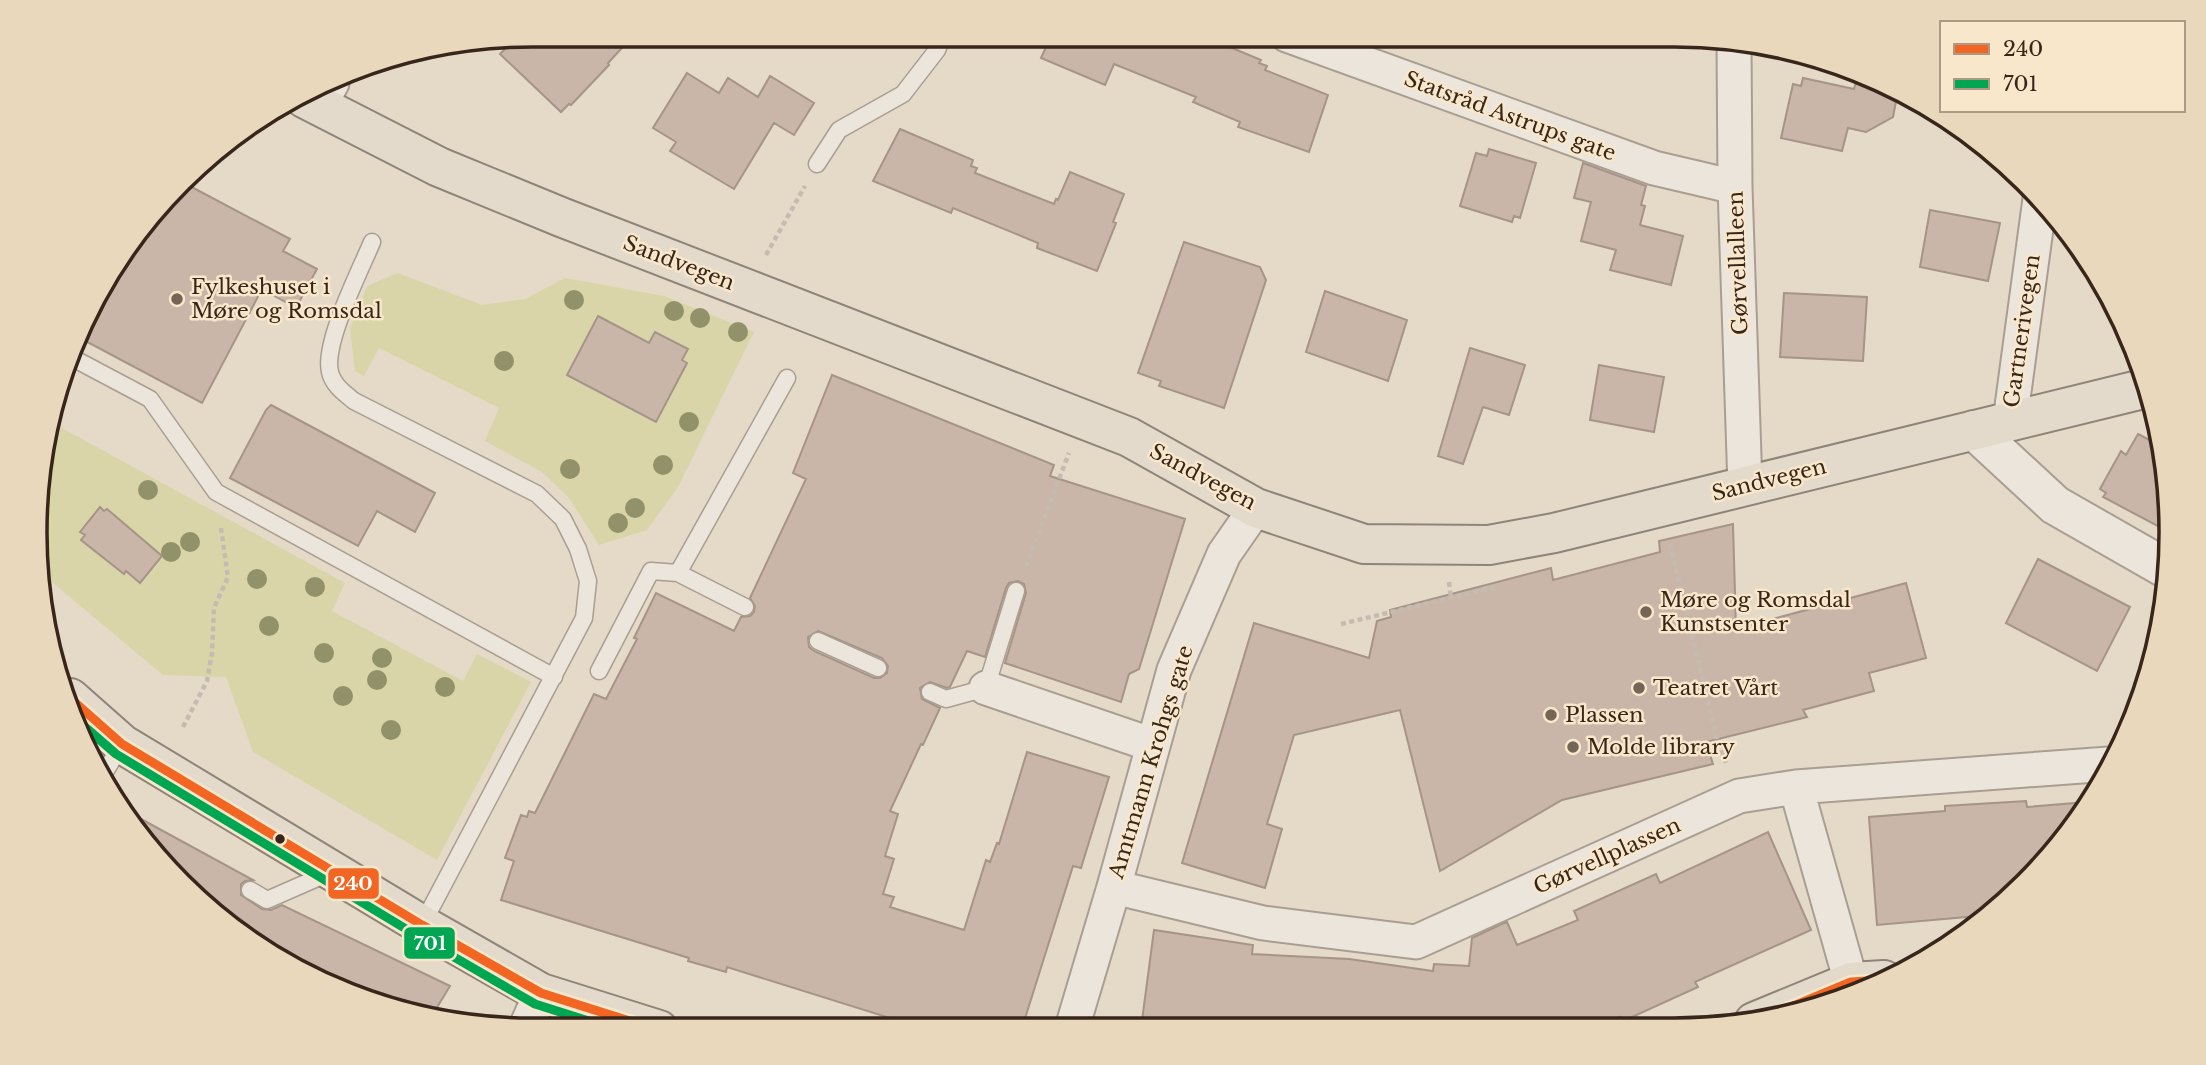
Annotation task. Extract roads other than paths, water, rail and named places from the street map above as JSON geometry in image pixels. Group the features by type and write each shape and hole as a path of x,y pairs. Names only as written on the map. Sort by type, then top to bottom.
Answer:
{"main road":[{"name":"Sandvegen","path":"319,97 439,167 1129,437 1256,508 1364,544 1489,545 1554,533 2137,390"},
{"path":"85,720 112,760 333,871 541,993 621,1018"}],"street":[{"name":"Statsråd Astrups gate","path":"1320,47 1654,168 1735,187"},
{"name":"Gørvellalleen","path":"1734,51 1735,187 1745,486"},
{"name":"Gartnerivegen","path":"1992,425 2037,212"},
{"path":"1992,425 2055,505 2158,564"},
{"name":"Amtmann Krohgs gate","path":"1075,1018 1174,670 1224,554 1256,508"},
{"path":"986,688 1153,745"},
{"name":"Gørvellplassen","path":"1114,887 1262,923 1416,942 1739,796 1796,787 2100,765"},
{"path":"1796,787 1867,978"},
{"path":"530,1018 541,993"}],"lane":[{"path":"817,164 839,130 902,94 938,47"},
{"path":"372,242 331,343 329,370 335,384 354,401 537,494 563,519 578,549 588,581 584,618 422,925"},
{"path":"79,361 150,399 216,492 554,677"},
{"path":"678,573 787,377"},
{"path":"599,671 651,571 678,573 745,607"},
{"path":"930,692 946,699 986,688 1016,591"},
{"path":"818,641 878,668"},
{"path":"250,890 267,900 333,871"}],"place":[{"name":"Fylkeshuset i Møre og Romsdal","path":"177,299"},
{"name":"Møre og Romsdal Kunstsenter","path":"1646,612"},
{"name":"Teatret Vårt","path":"1639,688"},
{"name":"Plassen","path":"1551,715"},
{"name":"Molde library","path":"1573,747"}]}
